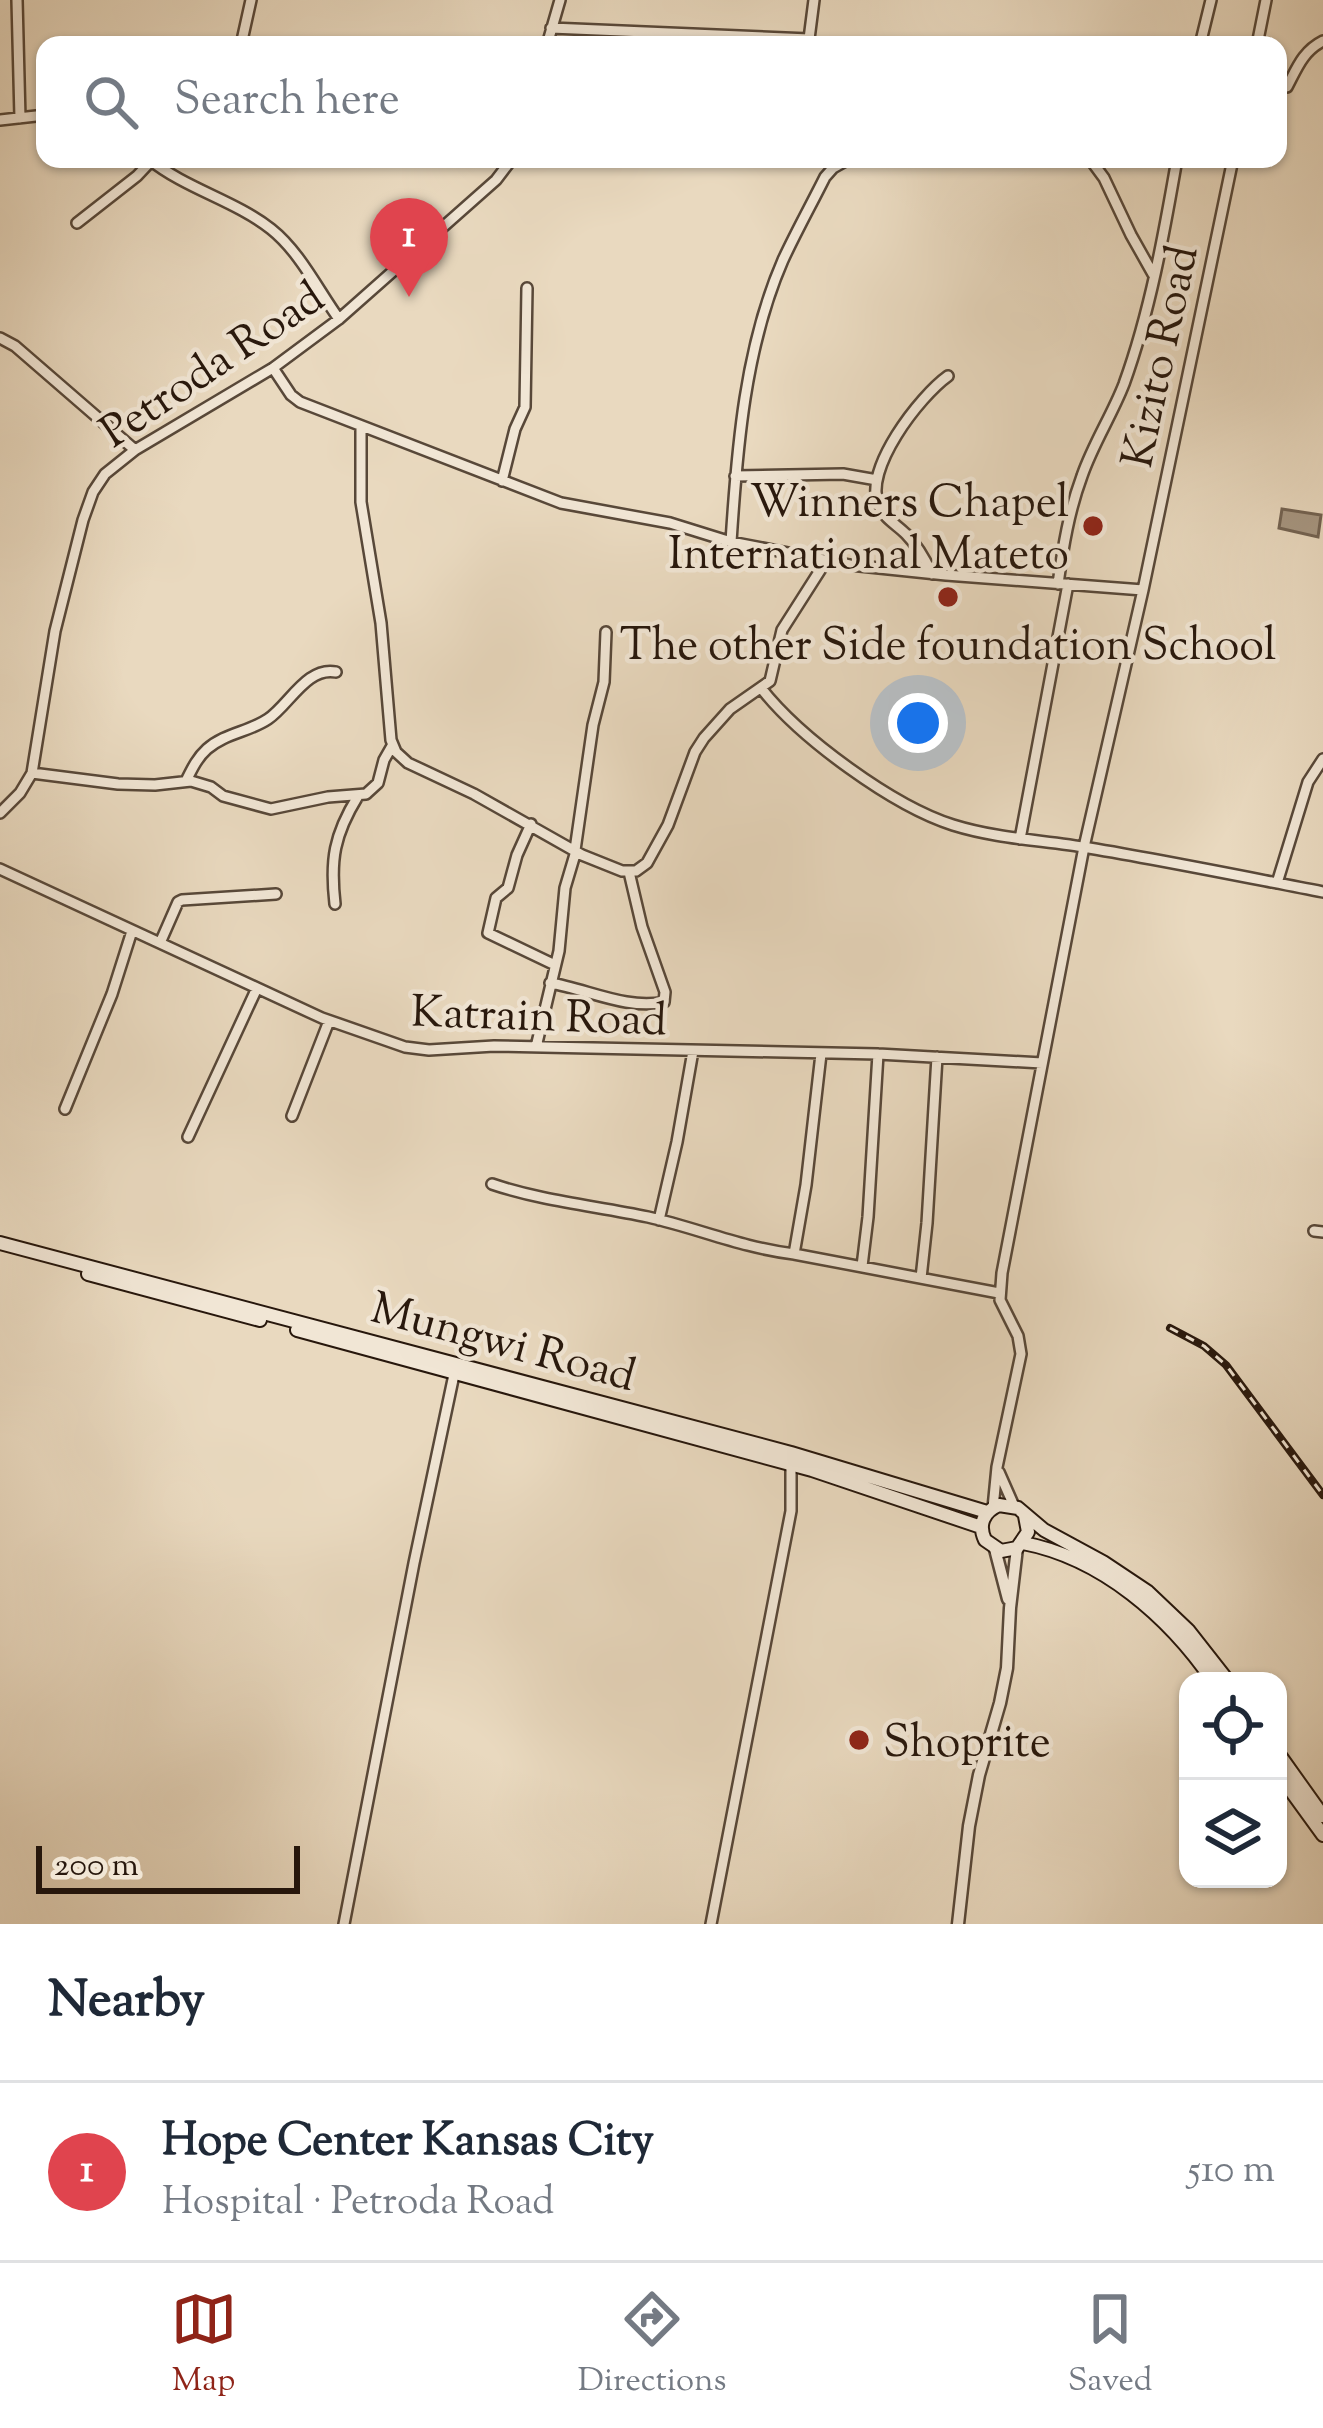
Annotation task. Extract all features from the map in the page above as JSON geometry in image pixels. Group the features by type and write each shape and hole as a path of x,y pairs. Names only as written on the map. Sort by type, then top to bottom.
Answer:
{"main road":[{"name":"Mungwi Road","path":"0,1245 791,1464 981,1527"},
{"name":"Mungwi Road","path":"456,1369 791,1453 990,1510"},
{"path":"1206,1672 1181,1640 1130,1592 1046,1548 1020,1545 995,1550 981,1527 990,1510 1019,1511 1148,1592 1188,1630 1221,1672"},
{"path":"1019,1511 1028,1532 1020,1545"},
{"path":"1287,1769 1323,1835"},
{"path":"1286,1780 1323,1816"}],"street":[{"path":"17,0 20,118"},
{"path":"243,36 251,0"},
{"path":"549,36 560,0"},
{"path":"814,0 814,36"},
{"path":"1202,36 1210,0"},
{"path":"1258,36 1266,0"},
{"path":"551,28 726,36"},
{"path":"1287,85 1304,56 1323,41"},
{"path":"0,120 36,116"},
{"path":"77,223 144,168"},
{"path":"163,168 196,190 246,212 281,238 339,320"},
{"name":"Petroda Road","path":"0,813 32,772 55,631 83,520 105,473 135,450 273,368 339,320 505,168"},
{"path":"731,542 754,351 777,278 832,168"},
{"path":"1097,168 1153,274"},
{"path":"1019,839 1075,497 1124,384 1175,168"},
{"name":"Kizito Road","path":"999,1293 1084,847 1231,168"},
{"path":"502,481 525,407 527,289"},
{"path":"0,338 135,450"},
{"path":"273,368 300,403 561,503 670,523 731,542 826,561 1143,590"},
{"path":"932,574 911,540 880,509 877,480 905,423 948,376"},
{"path":"32,772 118,784 186,781 271,809 358,796 376,786 392,746 381,623 362,502 361,426"},
{"path":"736,476 843,474 877,480"},
{"path":"392,746 407,763 576,850 622,872 643,867 668,825 695,752 730,709 774,675 782,630 826,561"},
{"path":"536,1047 576,850 593,725 604,682 606,632"},
{"path":"186,781 200,757 218,740 266,721 317,674 336,672"},
{"path":"761,688 794,724 847,765 950,824 1323,892"},
{"path":"1277,884 1308,782 1323,760"},
{"path":"335,904 332,870 340,827 358,796"},
{"path":"531,824 508,889 496,898 488,932 555,965"},
{"name":"Katrain Road","path":"0,869 329,1021 417,1049 878,1054 1042,1063"},
{"path":"550,982 626,1001 664,1002 629,872"},
{"path":"160,943 182,900 276,894"},
{"path":"65,1109 132,931"},
{"path":"188,1138 257,988"},
{"path":"292,1116 329,1021"},
{"path":"659,1220 693,1051"},
{"path":"794,1254 821,1054"},
{"path":"862,1266 878,1054"},
{"path":"921,1278 937,1057"},
{"path":"492,1184 659,1220 746,1245 999,1293 1021,1354 990,1510"},
{"path":"344,1924 456,1369"},
{"path":"711,1924 791,1511 791,1464"},
{"path":"997,1467 1019,1511"},
{"path":"958,1924 979,1775 1007,1668 1020,1545"},
{"path":"995,1550 1010,1608"}],"shaded area":[{"path":"1282,509 1321,515 1318,537 1279,528"}],"railway":[{"path":"1170,1328 1204,1346 1226,1365 1323,1495"}],"place":[{"name":"Hope Center Kansas City","path":"409,297"},
{"name":"Winners Chapel International Mateto","path":"1093,526"},
{"name":"The other Side foundation School","path":"948,597"},
{"name":"Shoprite","path":"859,1740"}]}
